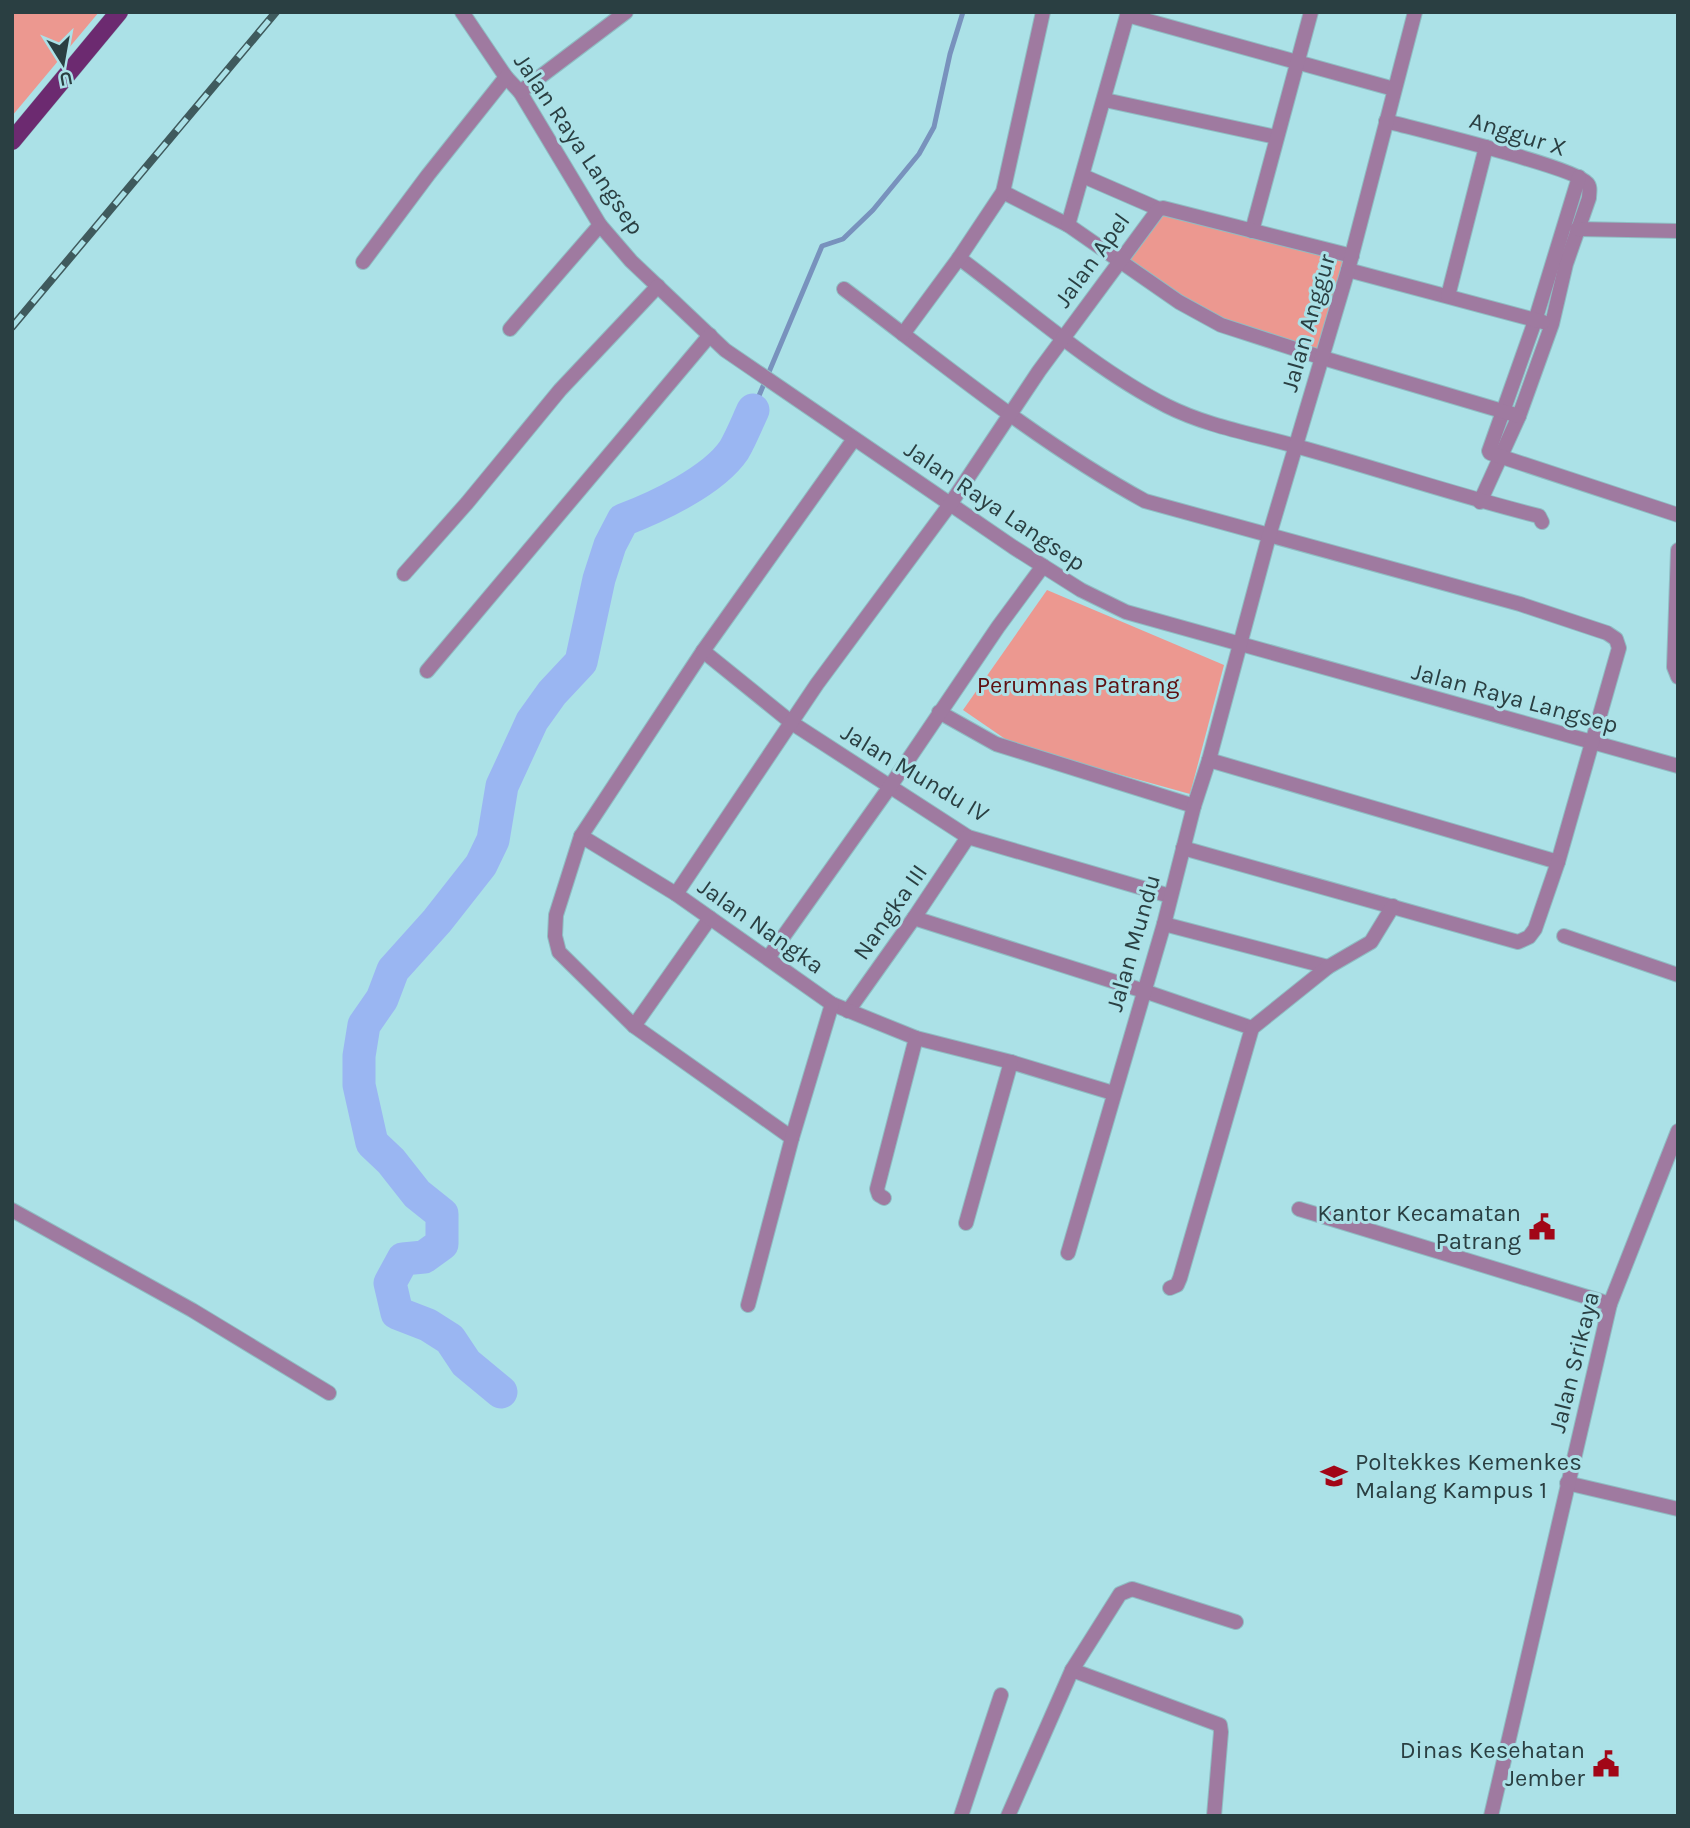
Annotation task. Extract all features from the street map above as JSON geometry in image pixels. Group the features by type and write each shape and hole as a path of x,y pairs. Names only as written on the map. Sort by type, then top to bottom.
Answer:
{"main road":[{"path":"12,141 119,12"}],"street":[{"name":"Jalan Raya Langsep","path":"462,12 506,77 520,92 600,225 631,261 710,335 737,358 1080,590 1126,612 1678,766"},
{"path":"520,92 626,12"},
{"path":"904,334 1003,192 1043,12"},
{"path":"1252,231 1311,12"},
{"name":"Jalan Anggur","path":"1239,645 1350,263 1415,12"},
{"path":"1068,225 1128,13 1394,89"},
{"path":"363,262 506,77"},
{"path":"1105,100 1276,137"},
{"name":"Anggur X","path":"1386,121 1486,147 1579,177 1588,183 1590,191 1577,229"},
{"path":"1448,296 1486,147"},
{"path":"1083,176 1159,209"},
{"path":"1579,177 1535,321 1489,451 1678,515"},
{"path":"1003,192 1068,225 1179,302 1222,325 1519,416"},
{"name":"Jalan Apel","path":"951,503 1064,337 1159,209 1252,231 1448,296 1552,324"},
{"path":"510,330 600,225"},
{"path":"1480,502 1519,416 1552,324 1577,229 1678,232"},
{"path":"959,258 1127,383 1212,426 1297,446 1480,502 1539,516 1542,522"},
{"path":"404,574 467,503 560,390 658,286"},
{"path":"844,289 1010,414 1097,474 1145,500 1520,604 1607,633 1616,639 1619,648 1593,743 1558,862 1535,929 1529,937 1518,942 1183,848"},
{"path":"427,671 710,335"},
{"path":"792,1138 634,1026 559,952 555,936 556,915 581,836 703,652 855,439"},
{"name":"Jalan Nangka","path":"951,503 865,617 676,894 832,1004 848,1012 916,1038 1011,1062 1114,1093"},
{"path":"1678,550 1674,667 1678,677"},
{"path":"768,958 890,788 939,712 1043,566"},
{"name":"Jalan Mundu","path":"1068,1253 1164,925 1239,645"},
{"name":"Jalan Mundu IV","path":"703,652 792,723 968,837 1170,896"},
{"path":"939,712 996,744 1194,806"},
{"path":"1209,760 1558,862"},
{"path":"581,836 676,894"},
{"name":"Nangka III","path":"848,1012 968,837"},
{"path":"1170,1289 1177,1285 1180,1278 1252,1028 1328,967 1375,940 1393,906"},
{"path":"634,1026 710,918"},
{"path":"914,919 1252,1028"},
{"path":"1164,925 1328,967"},
{"path":"1563,936 1678,975"},
{"path":"748,1305 792,1138 832,1004"},
{"path":"884,1198 879,1195 877,1189 916,1038"},
{"path":"966,1223 1011,1062"},
{"name":"Jalan Srikaya","path":"1492,1816 1610,1304 1678,1132"},
{"path":"1299,1209 1610,1304"},
{"path":"12,1210 192,1310 328,1393"},
{"path":"1567,1483 1678,1509"},
{"path":"1008,1816 1072,1670 1119,1594 1132,1589 1236,1622"},
{"path":"1072,1670 1220,1725 1214,1816"},
{"path":"961,1816 1001,1695"}],"green space":[{"path":"12,12 99,12 12,116"},
{"path":"1161,209 1350,256 1322,357 1220,323 1121,261"},
{"name":"Perumnas Patrang","path":"1047,590 1224,665 1190,794 1014,745 963,710"}],"waterway":[{"path":"753,410 822,246 843,239 873,210 919,154 934,127 950,54 963,12"},
{"path":"501,1392 466,1363 450,1339 428,1325 397,1313 390,1283 403,1259 424,1257 442,1244 442,1214 417,1194 391,1161 372,1143 359,1085 359,1056 364,1025 382,999 393,970 437,921 481,865 493,840 502,786 532,721 552,693 581,662 599,579 610,545 623,520 668,500 713,472 734,450 753,410"}],"railway":[{"path":"12,327 276,12"}],"place":[{"name":"Kantor Kecamatan Patrang","path":"1542,1227"},
{"name":"Poltekkes Kemenkes Malang Kampus 1","path":"1334,1476"},
{"name":"Dinas Kesehatan Jember","path":"1606,1764"}]}
